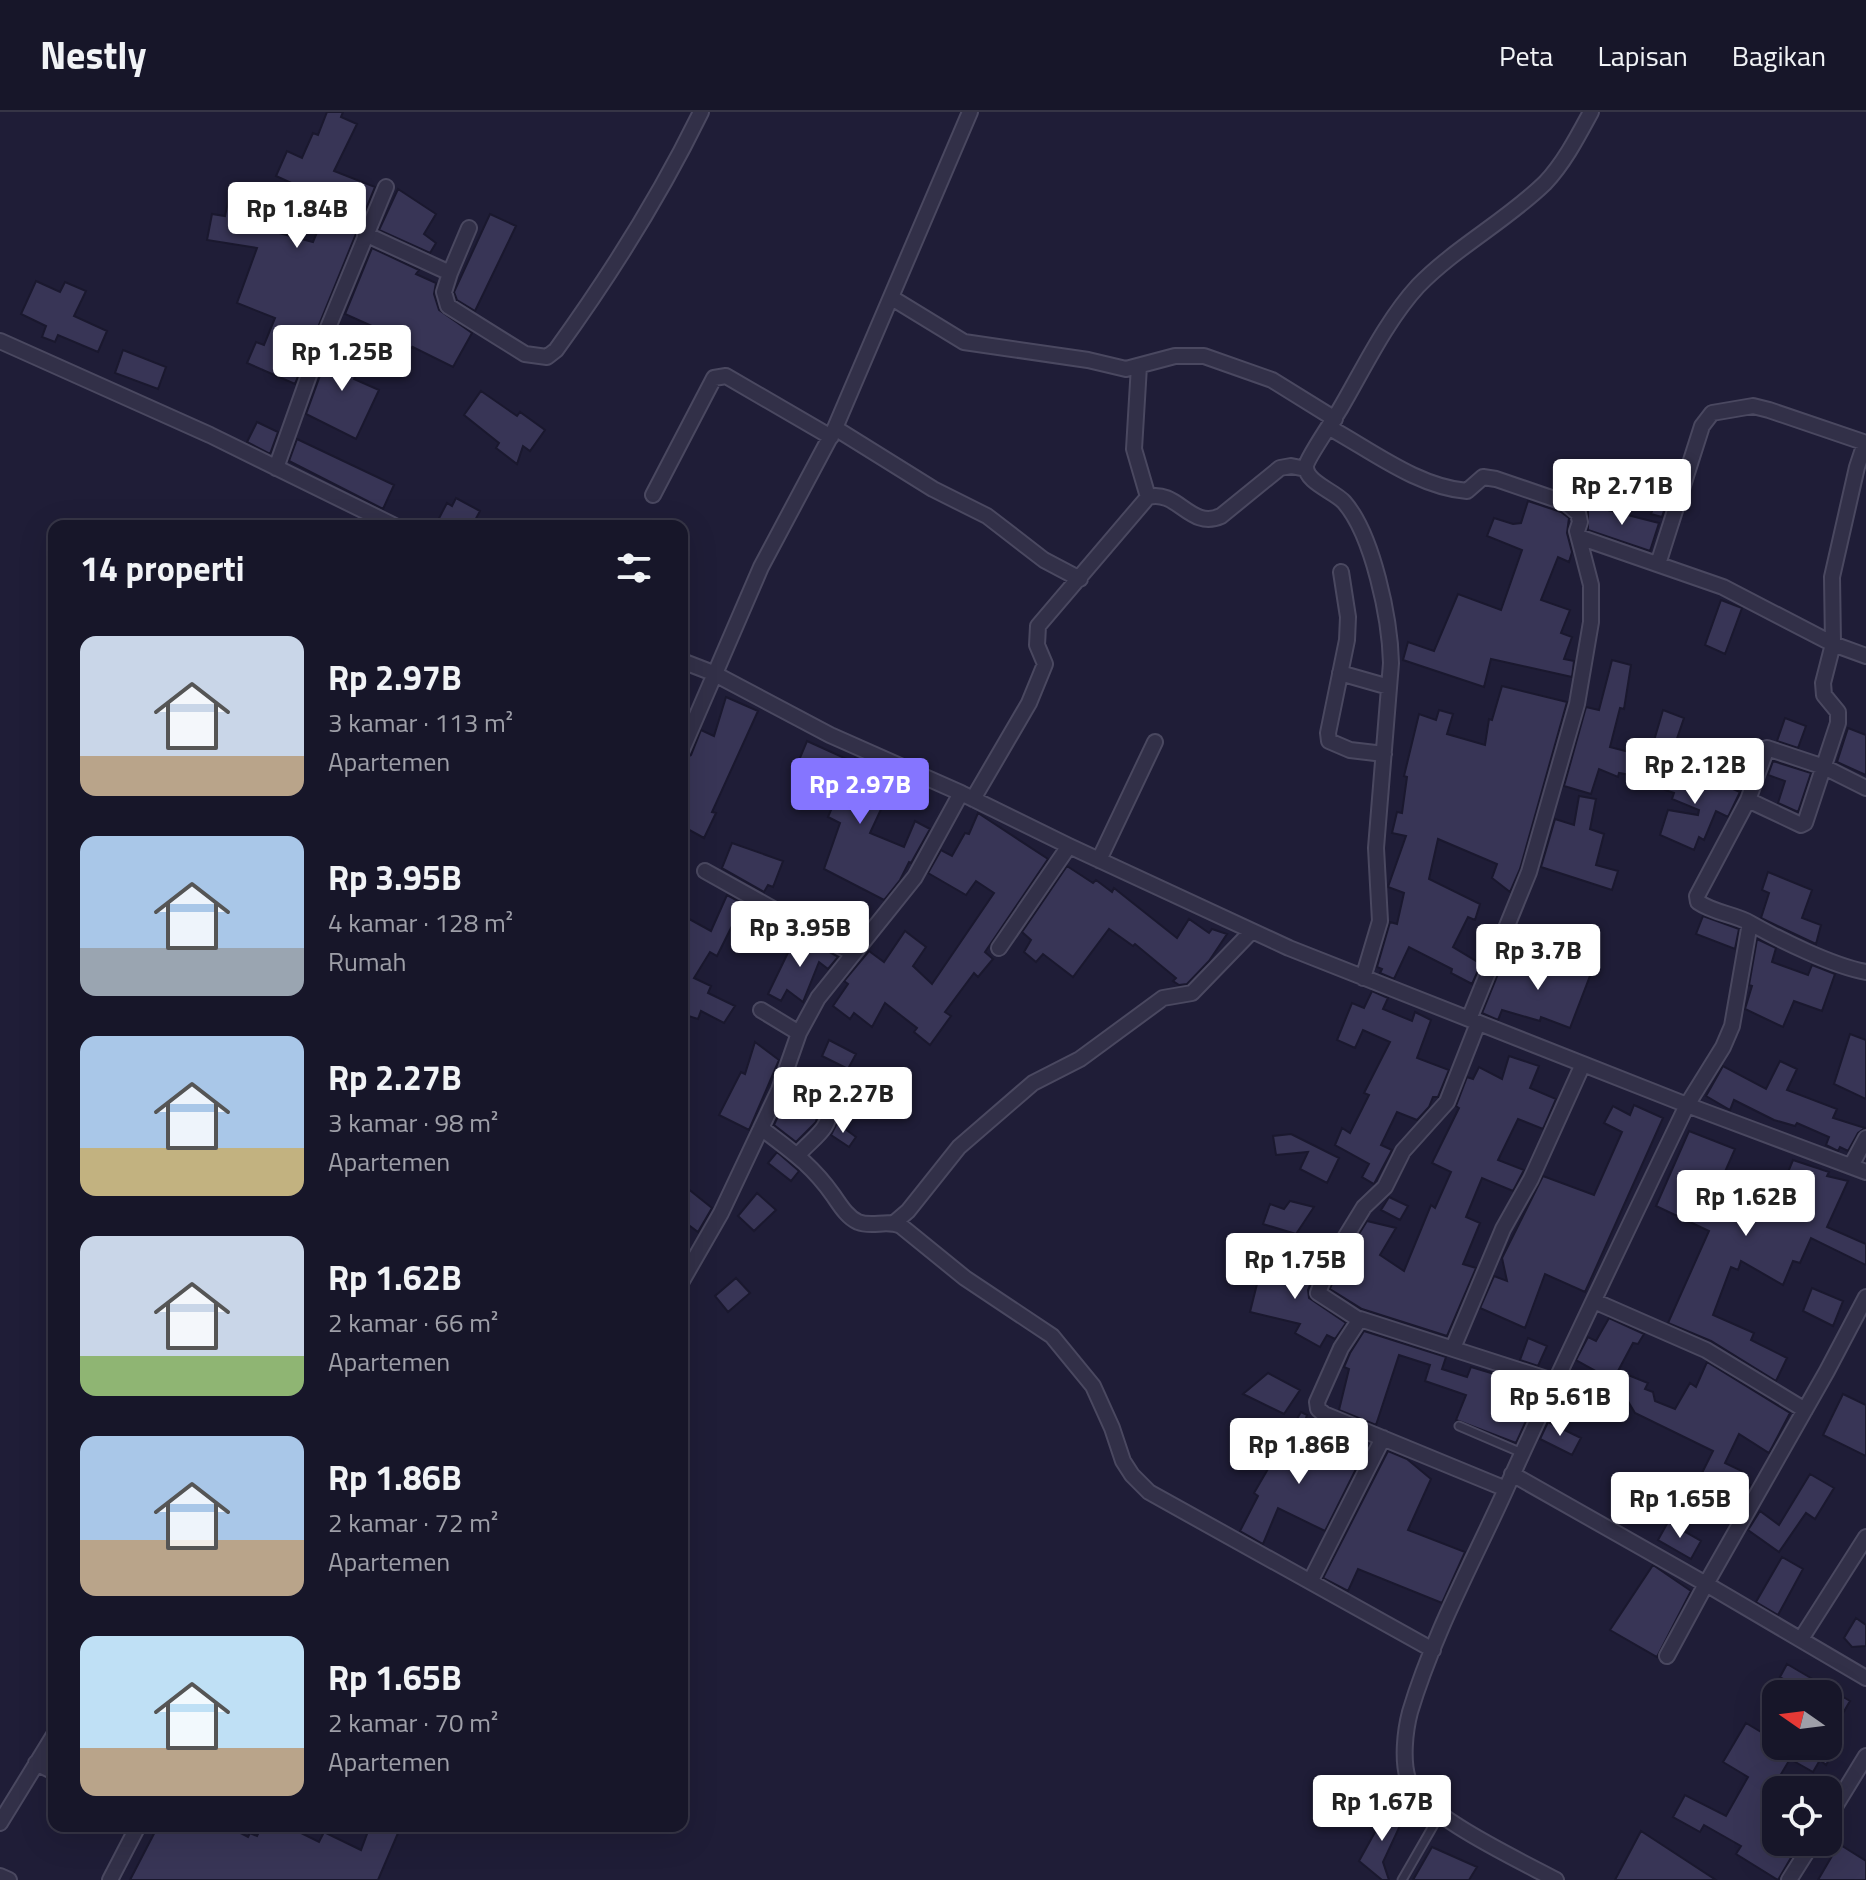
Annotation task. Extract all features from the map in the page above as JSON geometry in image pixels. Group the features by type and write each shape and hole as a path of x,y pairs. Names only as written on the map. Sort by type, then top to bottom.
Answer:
{"street":[{"path":"469,228 444,292 448,306 525,354 547,357 564,339 622,253 673,170 701,112"},
{"path":"688,735 761,567 833,432 970,112"},
{"path":"1363,978 1380,921 1376,848 1390,639 1365,538 1344,502 1309,476 1307,461 1399,308 1442,265 1547,180 1572,146 1591,112"},
{"path":"276,468 313,364 386,187"},
{"path":"365,234 450,273"},
{"path":"892,298 964,342 1088,360 1126,369 1175,356 1204,356 1259,374 1408,471 1441,486 1467,491 1483,477 1496,479 1566,503 1578,513 1579,537 1591,585 1591,622 1577,704 1529,872 1447,1102 1403,1151 1385,1187 1364,1207 1329,1264 1318,1293 1358,1319 1556,1382"},
{"path":"0,341 94,381 383,520"},
{"path":"1139,366 1134,449 1148,497"},
{"path":"653,495 714,378 726,376 987,516 1044,560 1080,579"},
{"path":"1658,564 1702,426 1712,413 1753,406 1866,443 1857,467 1832,577 1833,644 1823,683 1824,695 1838,712 1838,723 1824,767 1805,823 1801,825 1748,800"},
{"path":"688,1271 721,1213 783,1080 799,1033 818,998 915,877 1029,703 1045,664 1037,645 1038,626 1148,497 1157,495 1173,501 1202,520 1212,521 1280,468 1291,466 1306,469"},
{"path":"1579,537 1723,587 1833,644 1866,656"},
{"path":"1341,572 1348,617 1347,640 1329,741 1350,750 1384,754"},
{"path":"688,663 713,673 830,735 1252,931 1363,978 1866,1172"},
{"path":"1340,673 1389,687"},
{"path":"1099,860 1155,742"},
{"path":"1866,788 1824,767 1767,748 1748,800 1697,896 1702,905 1750,923 1815,954 1866,972"},
{"path":"999,948 1069,846"},
{"path":"705,871 852,953"},
{"path":"1556,1880 1419,1799 1408,1778 1405,1745 1409,1715 1433,1650 1512,1474 1687,1105 1723,1047 1732,1026 1750,923"},
{"path":"761,1128 815,1170 847,1214 857,1222 872,1225 894,1223 908,1211 959,1147 1033,1083 1080,1059 1163,998 1192,993 1252,931"},
{"path":"761,1010 799,1033"},
{"path":"1453,1348 1503,1229 1531,1179 1583,1064"},
{"path":"798,1155 831,1119 829,1107"},
{"path":"1851,1166 1866,1138"},
{"path":"894,1223 965,1278 1052,1336 1093,1386 1123,1461 1149,1492 1433,1650"},
{"path":"1667,1656 1866,1297"},
{"path":"1594,1301 1706,1350 1805,1410"},
{"path":"1358,1319 1341,1348 1317,1402 1318,1409 1506,1489"},
{"path":"1311,1580 1383,1438"},
{"path":"1512,1474 1866,1678"},
{"path":"1801,1639 1866,1537"},
{"path":"0,1823 48,1744"},
{"path":"1842,1795 1866,1756"},
{"path":"36,1763 48,1769"},
{"path":"110,1880 135,1832"},
{"path":"1789,1880 1804,1856"},
{"path":"0,1876 9,1880"}],"lane":[{"path":"1459,1426 1522,1453"},
{"path":"1402,1880 1440,1814"}],"building":[{"path":"327,112 343,112 341,117 357,124 334,171 375,187 295,384 247,363 256,342 264,345 275,318 237,303 257,248 207,240 212,214 225,216 230,193 262,200 258,222 265,223 264,229 313,242 325,213 357,219 359,214 276,176 287,151 302,158 313,133 318,135"},
{"path":"398,189 436,214 424,234 436,243 430,253 379,230"},
{"path":"490,214 516,226 475,311 457,300 454,292"},
{"path":"372,248 419,270 416,274 436,283 434,294 439,310 472,333 453,367 413,347 390,340 392,335 345,314"},
{"path":"36,281 60,292 65,282 86,291 74,316 107,331 98,352 58,335 55,342 42,337 46,326 21,314"},
{"path":"332,343 364,358 354,379 379,390 356,439 306,414"},
{"path":"123,350 166,367 158,389 115,373"},
{"path":"481,391 517,416 520,412 545,430 530,451 523,446 517,464 496,448 499,443 464,415"},
{"path":"257,422 278,432 270,454 247,442"},
{"path":"297,439 394,485 383,509 289,461"},
{"path":"1669,469 1677,471 1662,517 1651,514"},
{"path":"456,498 480,511 475,520 438,520 447,503 452,506"},
{"path":"1528,501 1561,512 1569,518 1567,533 1572,552 1569,562 1558,557 1541,600 1570,610 1561,633 1572,637 1564,659 1574,661 1572,677 1491,659 1484,687 1403,660 1408,642 1434,651 1458,594 1501,610 1522,550 1487,536 1494,518 1513,524 1521,523"},
{"path":"1588,505 1659,523 1650,551 1588,530"},
{"path":"1721,600 1742,608 1725,654 1705,645"},
{"path":"1612,660 1631,665 1624,709 1620,708 1610,747 1641,755 1636,776 1619,773 1618,777 1599,769 1591,794 1564,786 1586,707 1599,710"},
{"path":"1502,686 1567,702 1520,869 1510,892 1492,878 1497,864 1438,839 1429,879 1480,904 1475,920 1468,917 1453,947 1481,964 1472,984 1451,973 1452,969 1409,947 1394,979 1380,973 1382,969 1377,967 1390,922 1397,924 1404,893 1388,887 1406,836 1392,833 1397,812 1402,813 1407,777 1404,776 1419,714 1436,720 1439,710 1453,714 1447,734 1485,745 1489,719 1492,720"},
{"path":"726,697 758,711 712,812 716,813 704,838 688,829 688,757 701,730 714,736"},
{"path":"1663,710 1684,718 1671,756 1651,751"},
{"path":"1785,718 1806,726 1798,748 1777,741"},
{"path":"1848,728 1866,735 1866,775 1837,762"},
{"path":"807,741 853,762 855,758 875,768 865,796 883,805 870,833 904,847 915,821 930,829 900,880 884,900 824,869 840,823 828,817 841,786 797,765"},
{"path":"1773,761 1811,773 1798,812 1778,803 1785,781 1768,775"},
{"path":"1676,764 1740,792 1728,817 1716,811 1704,840 1699,837 1694,850 1660,835 1668,810 1698,815 1699,810 1672,799 1674,793 1665,790"},
{"path":"1579,796 1596,799 1590,829 1604,834 1596,865 1618,871 1612,890 1541,867 1555,819 1574,825"},
{"path":"978,813 1048,859 985,952 993,959 978,977 974,973 945,1012 951,1016 930,1045 914,1032 917,1028 885,1003 872,1027 854,1013 850,1019 833,1006 848,984 844,981 869,951 884,962 905,931 926,947 913,966 932,984 994,893 976,881 966,895 928,873 941,850 952,856 965,833 969,834"},
{"path":"732,843 783,861 773,887 768,885 764,892 722,868"},
{"path":"1067,866 1112,892 1114,888 1177,938 1189,919 1209,933 1212,929 1227,934 1209,961 1187,984 1179,985 1173,981 1176,978 1135,944 1133,946 1109,929 1073,977 1043,954 1036,962 1024,952 1031,940 1022,932"},
{"path":"1768,872 1812,890 1802,918 1821,925 1816,944 1761,918 1769,893 1762,890"},
{"path":"727,895 775,921 764,943 733,924 717,956 710,952 694,978 711,986 708,993 735,1006 724,1023 701,1011 698,1019 688,1016 688,918 711,931"},
{"path":"1703,916 1739,929 1735,949 1696,934"},
{"path":"797,934 838,957 828,969 819,962 803,1002 787,990 781,1001 768,994"},
{"path":"1757,939 1776,948 1772,962 1808,975 1812,965 1835,974 1822,1011 1794,1001 1783,1027 1745,1009 1752,986 1749,985"},
{"path":"1504,959 1563,974 1569,959 1593,968 1570,1028 1541,1017 1540,1021 1502,1010 1498,1020 1482,1013"},
{"path":"1372,991 1388,998 1383,1009 1412,1021 1415,1012 1431,1020 1417,1058 1449,1070 1438,1097 1433,1097 1429,1107 1417,1120 1397,1112 1381,1145 1392,1150 1374,1184 1362,1177 1369,1164 1335,1145 1342,1128 1350,1133 1369,1095 1364,1093 1390,1042 1363,1030 1355,1048 1337,1040 1352,1003 1364,1008"},
{"path":"1850,1034 1866,1040 1866,1099 1834,1084"},
{"path":"829,1040 856,1054 848,1069 822,1056"},
{"path":"755,1042 779,1060 749,1130 719,1115 741,1072 745,1074"},
{"path":"1509,1056 1539,1066 1530,1088 1556,1099 1543,1129 1518,1119 1498,1160 1524,1170 1513,1191 1482,1178 1466,1217 1480,1223 1463,1264 1476,1268 1447,1336 1362,1309 1330,1289 1338,1268 1367,1221 1396,1228 1380,1255 1404,1271 1431,1205 1435,1208 1451,1172 1432,1163 1459,1108 1456,1106 1467,1077 1473,1079 1479,1067 1502,1079"},
{"path":"1780,1061 1797,1069 1787,1090 1837,1109 1833,1118 1865,1128 1858,1133 1848,1151 1840,1147 1838,1151 1826,1145 1829,1137 1797,1123 1795,1126 1774,1120 1734,1100 1730,1110 1706,1096 1723,1066 1766,1089"},
{"path":"805,1078 827,1094 820,1103 816,1122 796,1142 774,1125 782,1107"},
{"path":"1634,1105 1663,1118 1585,1292 1545,1274 1525,1328 1480,1308 1494,1276 1507,1281 1502,1258 1543,1176 1594,1195 1622,1132 1604,1123 1613,1106 1630,1115"},
{"path":"837,1123 856,1137 849,1147 831,1135"},
{"path":"1689,1131 1735,1149 1721,1181 1746,1189 1744,1194 1774,1206 1793,1160 1829,1172 1827,1176 1848,1181 1827,1227 1866,1244 1866,1265 1811,1238 1800,1263 1793,1261 1783,1285 1741,1261 1738,1270 1731,1267 1713,1315 1754,1333 1751,1340 1787,1358 1776,1381 1711,1341 1668,1323 1709,1231 1656,1206"},
{"path":"1291,1134 1339,1158 1327,1183 1300,1169 1308,1152 1276,1155 1273,1136"},
{"path":"777,1152 799,1171 791,1181 768,1163"},
{"path":"688,1189 712,1208 698,1232 688,1224"},
{"path":"757,1193 776,1210 754,1231 738,1216"},
{"path":"1389,1197 1408,1206 1400,1220 1381,1210"},
{"path":"1290,1201 1314,1207 1296,1234 1263,1224 1270,1204 1284,1209"},
{"path":"1285,1251 1317,1268 1308,1290 1309,1298 1346,1323 1335,1339 1327,1335 1320,1347 1295,1333 1300,1324 1250,1312 1259,1276 1270,1279"},
{"path":"736,1278 750,1293 728,1312 715,1296"},
{"path":"1812,1288 1843,1301 1833,1326 1803,1311"},
{"path":"1609,1318 1644,1334 1638,1344 1633,1343 1618,1371 1648,1383 1645,1389 1653,1392 1655,1401 1675,1409 1690,1383 1696,1387 1707,1362 1790,1413 1769,1453 1739,1434 1725,1463 1744,1472 1743,1481 1750,1485 1743,1499 1699,1479 1713,1451 1635,1413 1626,1398 1594,1383 1599,1373 1576,1360 1588,1337 1596,1341"},
{"path":"1364,1331 1446,1357 1442,1369 1467,1377 1471,1367 1541,1388 1516,1443 1456,1420 1466,1395 1425,1381 1430,1365 1399,1355 1376,1425 1339,1410 1349,1369 1344,1367"},
{"path":"1528,1338 1547,1346 1538,1366 1520,1360"},
{"path":"1268,1373 1300,1390 1284,1414 1243,1394"},
{"path":"1843,1394 1866,1405 1866,1456 1823,1435"},
{"path":"1301,1412 1307,1415 1298,1442 1357,1467 1325,1531 1278,1508 1263,1544 1240,1531 1258,1496 1254,1493"},
{"path":"1548,1422 1581,1438 1572,1455 1540,1439"},
{"path":"1388,1451 1407,1459 1431,1479 1408,1530 1465,1552 1442,1603 1358,1569 1348,1591 1323,1578"},
{"path":"1810,1474 1834,1488 1815,1519 1806,1513 1779,1552 1748,1530 1760,1511 1779,1525"},
{"path":"1668,1522 1701,1541 1691,1559 1658,1540"},
{"path":"1782,1557 1803,1569 1778,1615 1756,1602"},
{"path":"1653,1565 1691,1591 1657,1657 1610,1630"},
{"path":"1856,1618 1866,1625 1866,1646 1852,1647 1844,1638"},
{"path":"1787,1664 1814,1680 1785,1680 1780,1677"},
{"path":"1842,1696 1850,1701 1842,1715"},
{"path":"1746,1723 1762,1733 1762,1760 1789,1760 1780,1776 1762,1776 1762,1856 1792,1856 1778,1880 1736,1854 1741,1846 1704,1825 1700,1832 1673,1817 1685,1795 1726,1816 1748,1777 1723,1762"},
{"path":"1792,1760 1820,1760 1813,1772"},
{"path":"1389,1807 1405,1815 1383,1862 1389,1880 1382,1880 1359,1861"},
{"path":"1641,1831 1716,1880 1615,1880"},
{"path":"155,1832 238,1832 248,1837 250,1833 257,1836 259,1832 299,1832 319,1842 324,1832 361,1850 368,1832 398,1832 378,1880 130,1880"},
{"path":"1842,1846 1866,1861 1866,1880 1818,1880 1832,1856 1842,1856"},
{"path":"1432,1847 1477,1867 1469,1880 1413,1880"}]}
